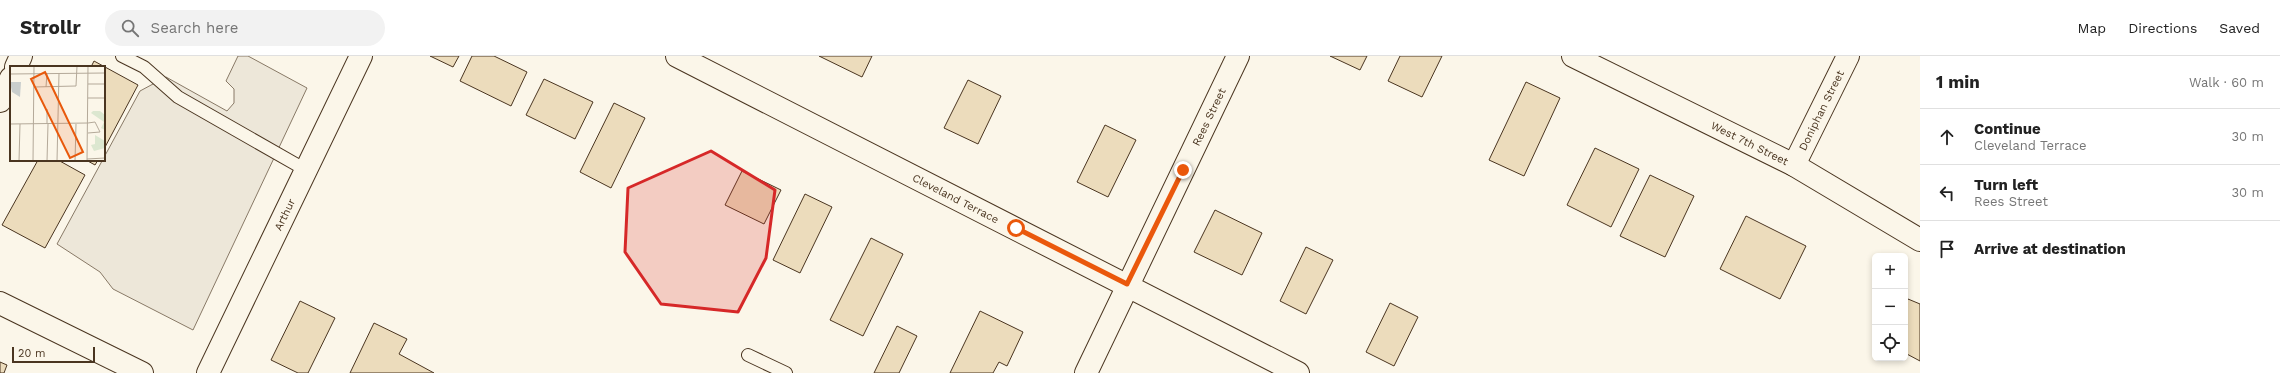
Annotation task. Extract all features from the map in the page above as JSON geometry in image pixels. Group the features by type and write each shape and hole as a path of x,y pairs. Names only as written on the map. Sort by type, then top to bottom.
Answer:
{"street":[{"path":"16,66 21,56"},
{"name":"Arthur","path":"208,373 361,56"},
{"name":"Cleveland Terrace","path":"677,56 1127,284 1298,373"},
{"name":"Rees Street","path":"1086,373 1127,284 1238,56"},
{"name":"West 7th Street","path":"1573,56 1794,165 1920,240"},
{"name":"Doniphan Street","path":"1794,165 1848,56"},
{"path":"0,101 10,80"},
{"path":"0,303 142,373"}],"lane":[{"path":"122,56 144,67 178,97 306,170"},
{"path":"748,355 786,373"}],"highlighted area":[{"path":"711,151 775,190 766,258 738,312 661,304 625,252 628,188"}],"shaded area":[{"path":"238,56 248,56 307,88 193,330 113,289 100,272 57,244 102,161 105,161 105,156 140,91 166,77 227,111 234,103 234,89 226,81"}],"building":[{"path":"430,56 459,56 453,67"},
{"path":"472,56 494,56 527,72 511,106 460,81"},
{"path":"819,56 872,56 862,77"},
{"path":"1330,56 1367,56 1360,70"},
{"path":"1400,56 1442,56 1422,97 1388,81"},
{"path":"94,61 103,66 92,66"},
{"path":"105,67 138,85 105,147"},
{"path":"544,79 593,102 575,139 526,115"},
{"path":"968,80 1001,96 978,144 944,128"},
{"path":"1526,82 1560,98 1524,176 1489,160"},
{"path":"614,103 645,118 611,188 580,172"},
{"path":"1105,125 1136,140 1108,197 1077,182"},
{"path":"1595,148 1639,169 1611,227 1567,205"},
{"path":"37,161 60,161 85,175 45,248 2,225"},
{"path":"88,161 97,161 95,165"},
{"path":"742,171 781,190 764,224 725,205"},
{"path":"1650,175 1694,196 1665,257 1620,236"},
{"path":"805,194 832,207 800,273 773,260"},
{"path":"1215,210 1262,233 1242,275 1194,252"},
{"path":"1746,216 1806,246 1780,299 1720,269"},
{"path":"871,238 903,254 863,336 830,320"},
{"path":"1306,247 1333,260 1306,314 1280,301"},
{"path":"1908,299 1920,304 1920,361 1908,355"},
{"path":"300,301 335,318 308,373 298,373 271,360"},
{"path":"1390,303 1418,317 1394,366 1366,352"},
{"path":"980,311 1023,332 1007,366 999,362 993,373 950,373"},
{"path":"374,323 407,339 399,354 434,373 350,373"},
{"path":"897,326 917,336 899,373 874,373"},
{"path":"0,362 7,365 4,373 0,373"}],"route":[{"path":"1016,228 1127,284 1183,170"}]}
